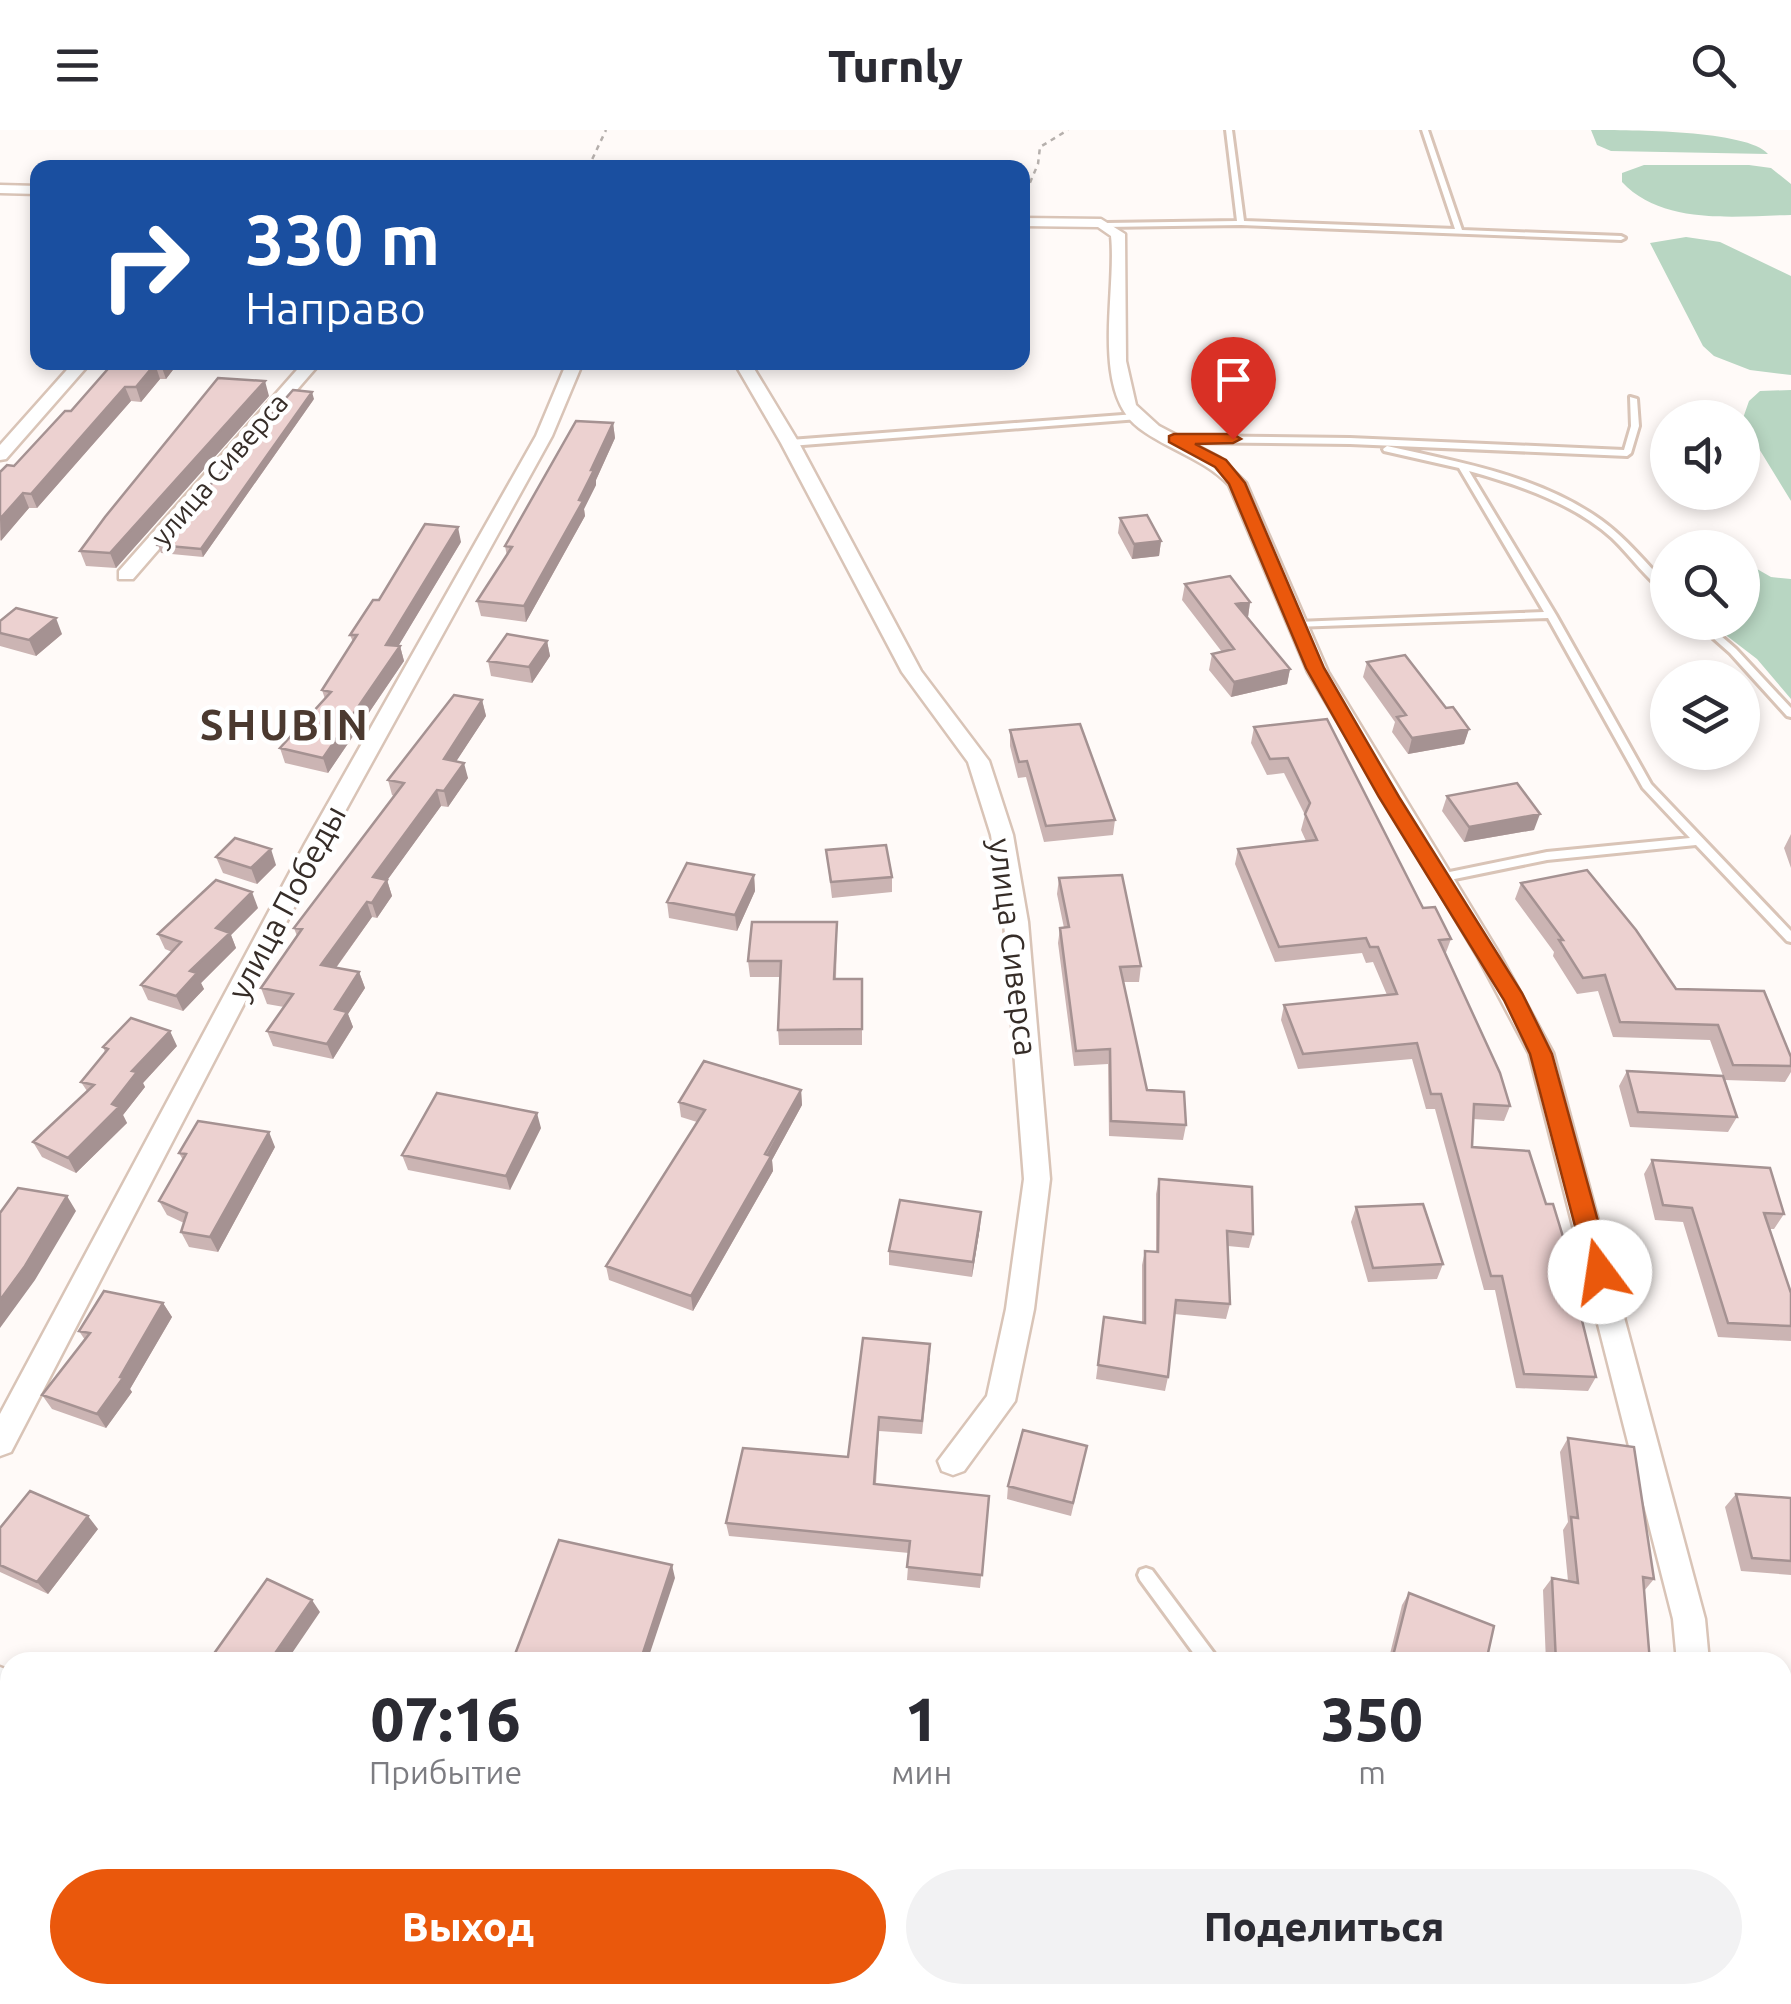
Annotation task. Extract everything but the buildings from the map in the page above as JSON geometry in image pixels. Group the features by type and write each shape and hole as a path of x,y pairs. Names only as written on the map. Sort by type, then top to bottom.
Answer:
{"street":[{"path":"0,189 30,190"},
{"path":"1030,222 1106,225 1115,230 1120,241 1122,400 1136,417 1220,464 1237,483 1315,668 1514,998 1541,1054 1690,1619 1692,1652"},
{"path":"0,455 76,370"},
{"name":"улица Сиверса","path":"126,575 306,370"},
{"name":"улица Победы","path":"0,1444 316,844 535,452 571,370"},
{"name":"улица Сиверса","path":"747,370 790,442 912,672 978,761 1002,835 1016,922 1037,1179 1020,1309 1000,1401 954,1461"}],"lane":[{"path":"1229,130 1240,223"},
{"path":"1425,130 1459,232"},
{"path":"1106,225 1240,223 1621,238"},
{"path":"1174,439 1350,441 1628,453 1635,426 1634,399"},
{"path":"790,442 1136,417"},
{"path":"1350,441 1518,485 1585,514 1629,549 1650,572"},
{"path":"1463,468 1551,614 1647,786 1791,938"},
{"path":"1297,625 1551,614"},
{"path":"1720,640 1791,714"},
{"path":"1440,878 1547,856 1699,841"},
{"path":"1146,1576 1203,1652"}],"path":[{"path":"592,160 606,130"},
{"path":"1030,182 1040,147 1068,130"}],"green space":[{"path":"1591,130 1713,136 1756,146 1768,154 1611,151 1597,145"},
{"path":"1644,165 1771,168 1791,184 1791,215 1724,217 1658,206 1622,182 1622,173"},
{"path":"1686,237 1720,242 1791,276 1791,375 1750,370 1714,356 1703,346 1650,243"},
{"path":"1791,390 1791,501 1760,450 1760,400 1750,400 1760,391"},
{"path":"1760,571 1771,577 1791,579 1791,699 1757,659 1732,640 1760,640"}],"district":[{"name":"SHUBIN","path":"285,724"}],"route":[{"path":"1233,439 1174,439 1220,464 1237,483 1315,668 1389,797 1514,998 1541,1054 1600,1272"}]}
